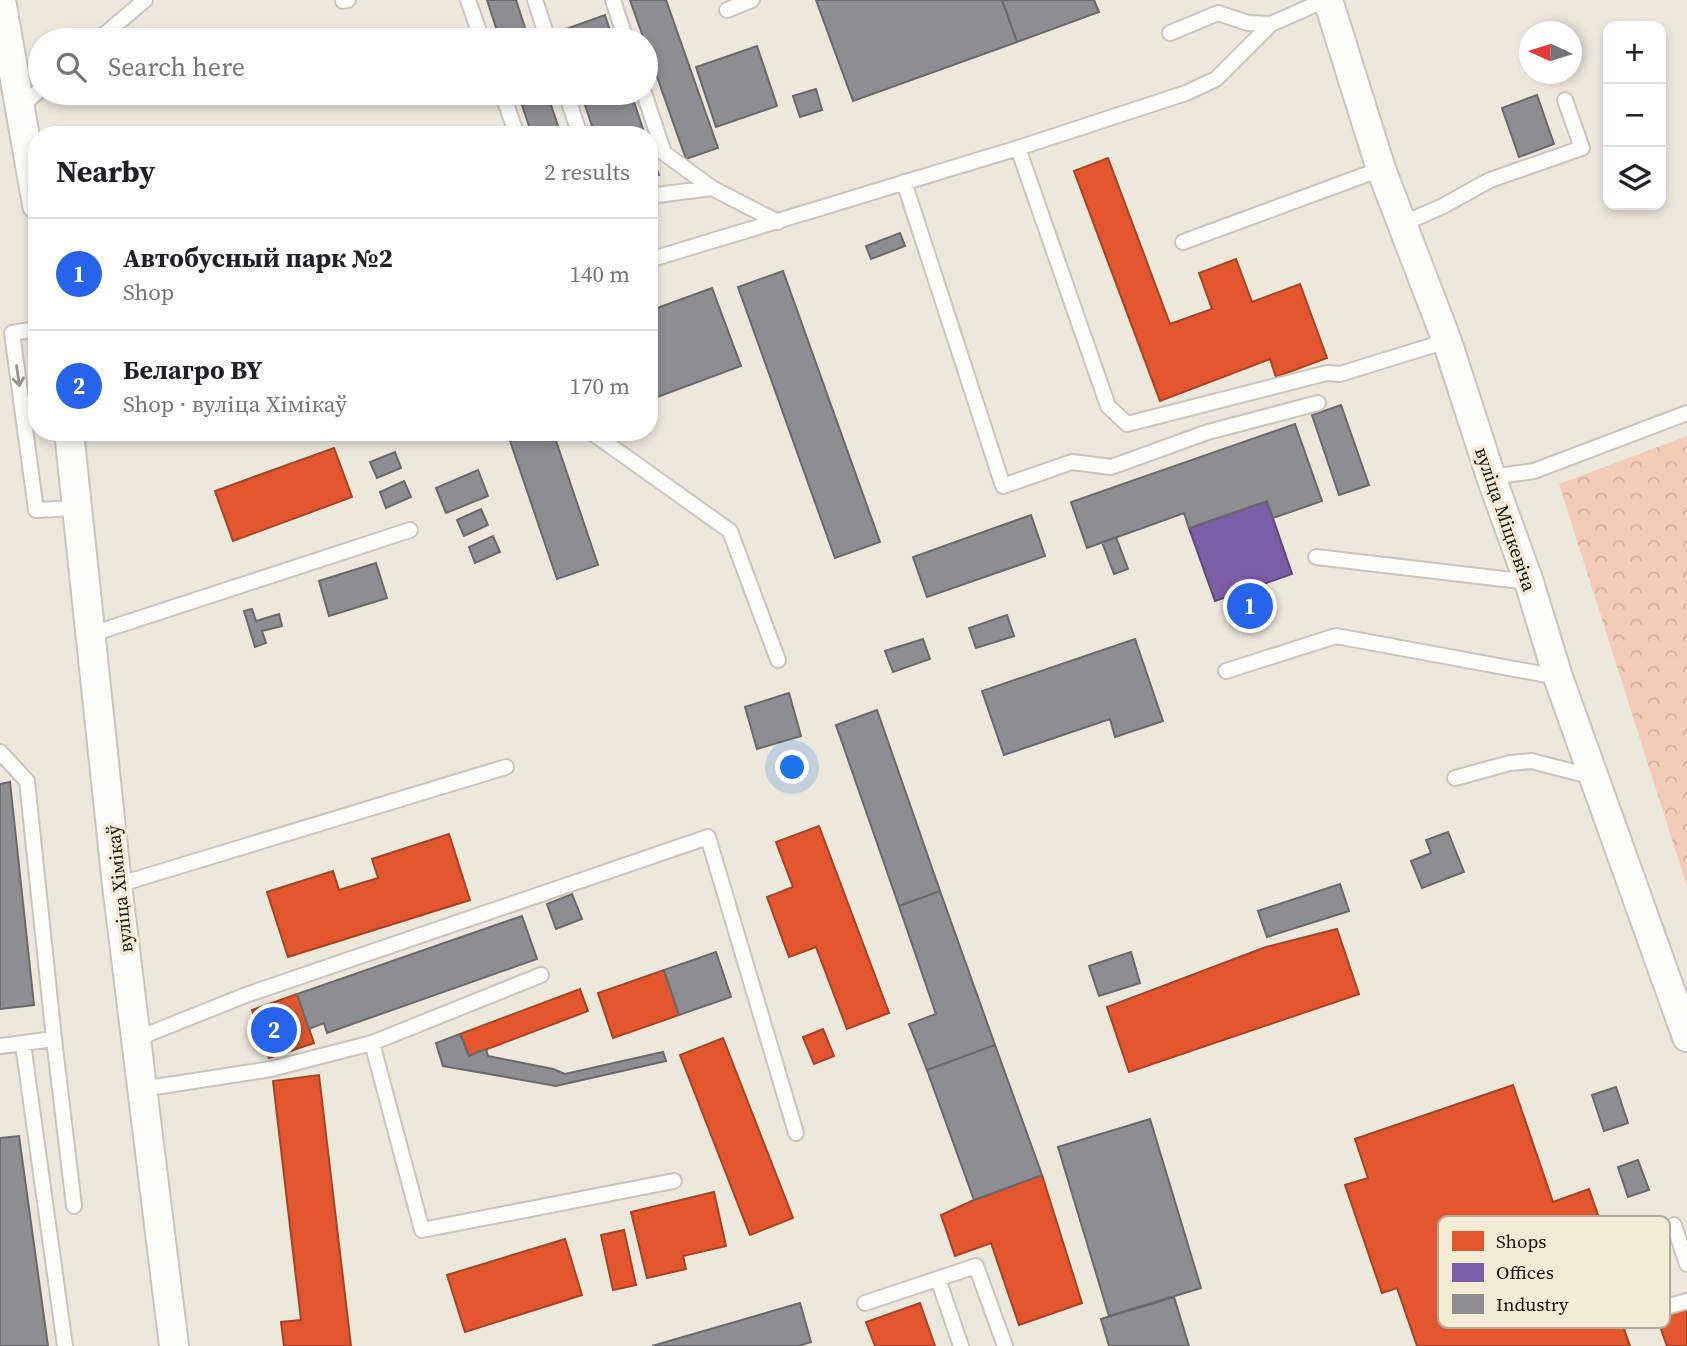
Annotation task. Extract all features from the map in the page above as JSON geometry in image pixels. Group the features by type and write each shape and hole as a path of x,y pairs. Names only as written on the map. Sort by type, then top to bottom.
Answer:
{"street":[{"path":"1,0 28,88"},
{"name":"вуліца Міцкевіча","path":"1326,0 1381,169 1447,341 1491,477 1530,582 1558,677 1687,1037"},
{"path":"31,105 32,126"},
{"name":"вуліца Хімікаў","path":"70,441 117,885 174,1346"}],"lane":[{"path":"112,28 145,0"},
{"path":"468,0 478,28"},
{"path":"535,0 544,28"},
{"path":"613,0 622,28"},
{"path":"727,10 752,0"},
{"path":"658,257 1018,148 1186,93 1216,79 1235,62 1254,38 1271,24 1326,0"},
{"path":"1170,33 1218,13 1248,23 1271,24"},
{"path":"1402,224 1443,206 1490,180 1582,148 1565,100"},
{"path":"506,105 514,126"},
{"path":"570,105 577,126"},
{"path":"648,105 655,126"},
{"path":"658,135 664,153 712,188 778,222"},
{"path":"1018,148 1108,406 1127,424 1327,373 1340,374 1447,341"},
{"path":"1183,242 1381,169"},
{"path":"904,182 1003,486 1072,462 1111,467 1208,432 1318,402"},
{"path":"658,196 712,188"},
{"path":"28,330 12,332 36,510 77,508"},
{"path":"1491,477 1534,471 1687,413"},
{"path":"604,441 730,531 778,660"},
{"path":"92,634 410,530"},
{"path":"1317,557 1530,582"},
{"path":"1226,671 1336,636 1558,677"},
{"path":"0,752 27,781 74,1206"},
{"path":"1455,778 1510,763 1531,761 1595,777"},
{"path":"117,885 506,767"},
{"path":"136,1039 246,995 708,837 796,1133"},
{"path":"142,1089 271,1069 372,1043 541,975"},
{"path":"0,1046 54,1039"},
{"path":"372,1043 422,1230 674,1181"},
{"path":"23,1044 65,1346"},
{"path":"1674,1225 1687,1264"},
{"path":"865,1303 976,1266 1005,1346"},
{"path":"938,1279 961,1346"},
{"path":"1670,1306 1687,1301"}],"green space":[{"path":"1687,436 1687,887 1559,484"}],"building: Shops":[{"path":"1108,158 1170,324 1212,309 1199,273 1236,259 1252,302 1300,284 1327,358 1276,377 1270,359 1160,401 1074,171"},
{"path":"334,448 352,497 233,541 215,491"},
{"path":"819,826 889,1013 847,1029 816,947 789,957 767,897 793,887 776,842"},
{"path":"449,834 470,900 288,957 267,892 333,871 339,890 378,878 372,859"},
{"path":"1337,929 1359,994 1129,1072 1107,1007 1266,947"},
{"path":"664,970 679,1015 613,1038 598,993"},
{"path":"580,989 588,1011 469,1056 460,1034"},
{"path":"297,994 314,1043 269,1058 252,1010"},
{"path":"823,1029 834,1056 814,1064 803,1037"},
{"path":"723,1038 793,1218 750,1235 680,1055"},
{"path":"319,1075 351,1346 284,1346 281,1322 301,1320 273,1081"},
{"path":"1513,1085 1553,1202 1589,1189 1598,1216 1438,1216 1438,1328 1626,1328 1624,1329 1630,1346 1417,1346 1397,1288 1382,1293 1345,1185 1368,1178 1355,1139"},
{"path":"1042,1175 1082,1303 1019,1325 991,1243 955,1256 941,1215"},
{"path":"714,1192 726,1246 683,1256 686,1269 647,1278 631,1212"},
{"path":"624,1230 636,1285 613,1290 601,1235"},
{"path":"565,1239 582,1295 465,1332 447,1275"},
{"path":"920,1303 935,1346 875,1346 866,1322"},
{"path":"1687,1308 1687,1346 1667,1346 1661,1328 1670,1328 1670,1314"}],"building: Offices":[{"path":"1267,501 1292,574 1215,601 1189,528"}],"building: Industry":[{"path":"487,0 516,0 525,28 496,28"},
{"path":"630,0 666,0 718,148 686,159 658,80 658,28 640,28"},
{"path":"816,0 1002,0 1017,42 853,101"},
{"path":"1002,0 1094,0 1099,12 1017,42"},
{"path":"605,15 609,28 568,28"},
{"path":"757,46 777,106 716,127 696,67"},
{"path":"816,89 822,110 800,117 793,96"},
{"path":"1537,95 1554,144 1519,157 1502,108"},
{"path":"522,105 551,105 558,126 529,126"},
{"path":"585,105 635,105 642,126 592,126"},
{"path":"900,233 905,246 871,259 866,246"},
{"path":"783,271 880,542 835,558 738,287"},
{"path":"712,288 741,366 658,397 658,308"},
{"path":"1341,405 1369,485 1339,495 1312,415"},
{"path":"1295,424 1322,501 1273,518 1267,501 1189,528 1184,513 1087,548 1071,502"},
{"path":"510,441 556,441 598,565 557,579"},
{"path":"395,452 401,468 377,478 370,462"},
{"path":"478,470 488,496 446,513 436,488"},
{"path":"404,481 411,497 386,508 380,492"},
{"path":"481,509 488,525 464,536 457,520"},
{"path":"1031,515 1045,556 927,597 913,557"},
{"path":"493,536 500,552 475,563 469,547"},
{"path":"1116,537 1128,569 1114,574 1102,542"},
{"path":"376,563 387,598 329,616 319,581"},
{"path":"252,609 256,621 279,614 282,626 262,631 266,643 255,647 244,611"},
{"path":"1007,615 1014,636 976,648 969,628"},
{"path":"923,639 930,659 893,672 885,651"},
{"path":"1135,639 1163,721 1115,737 1110,719 1004,755 982,691"},
{"path":"789,693 801,736 757,749 745,707"},
{"path":"877,710 940,891 899,906 836,725"},
{"path":"10,782 34,1005 0,1009 0,784"},
{"path":"1448,832 1464,872 1422,888 1411,861 1431,853 1426,840"},
{"path":"1340,884 1349,911 1267,937 1258,911"},
{"path":"940,891 995,1045 927,1070 909,1024 936,1014 899,906"},
{"path":"572,894 582,919 556,929 547,904"},
{"path":"522,916 537,959 327,1033 324,1023 309,1029 297,994"},
{"path":"716,952 731,997 679,1015 664,970"},
{"path":"1131,952 1140,983 1099,996 1089,966"},
{"path":"460,1034 469,1056 486,1049 488,1056 553,1069 565,1074 663,1052 666,1061 556,1086 443,1066 436,1043"},
{"path":"995,1045 1042,1175 974,1200 927,1070"},
{"path":"1616,1087 1628,1123 1604,1131 1592,1095"},
{"path":"1150,1119 1201,1288 1109,1316 1058,1147"},
{"path":"19,1136 48,1346 0,1346 0,1138"},
{"path":"1638,1160 1649,1190 1628,1197 1618,1167"},
{"path":"1174,1297 1189,1346 1109,1346 1101,1319"},
{"path":"800,1303 811,1342 798,1346 652,1346"}],"place":[{"name":"Автобусный парк №2","path":"1250,606"},
{"name":"Белагро BY","path":"274,1030"}]}
